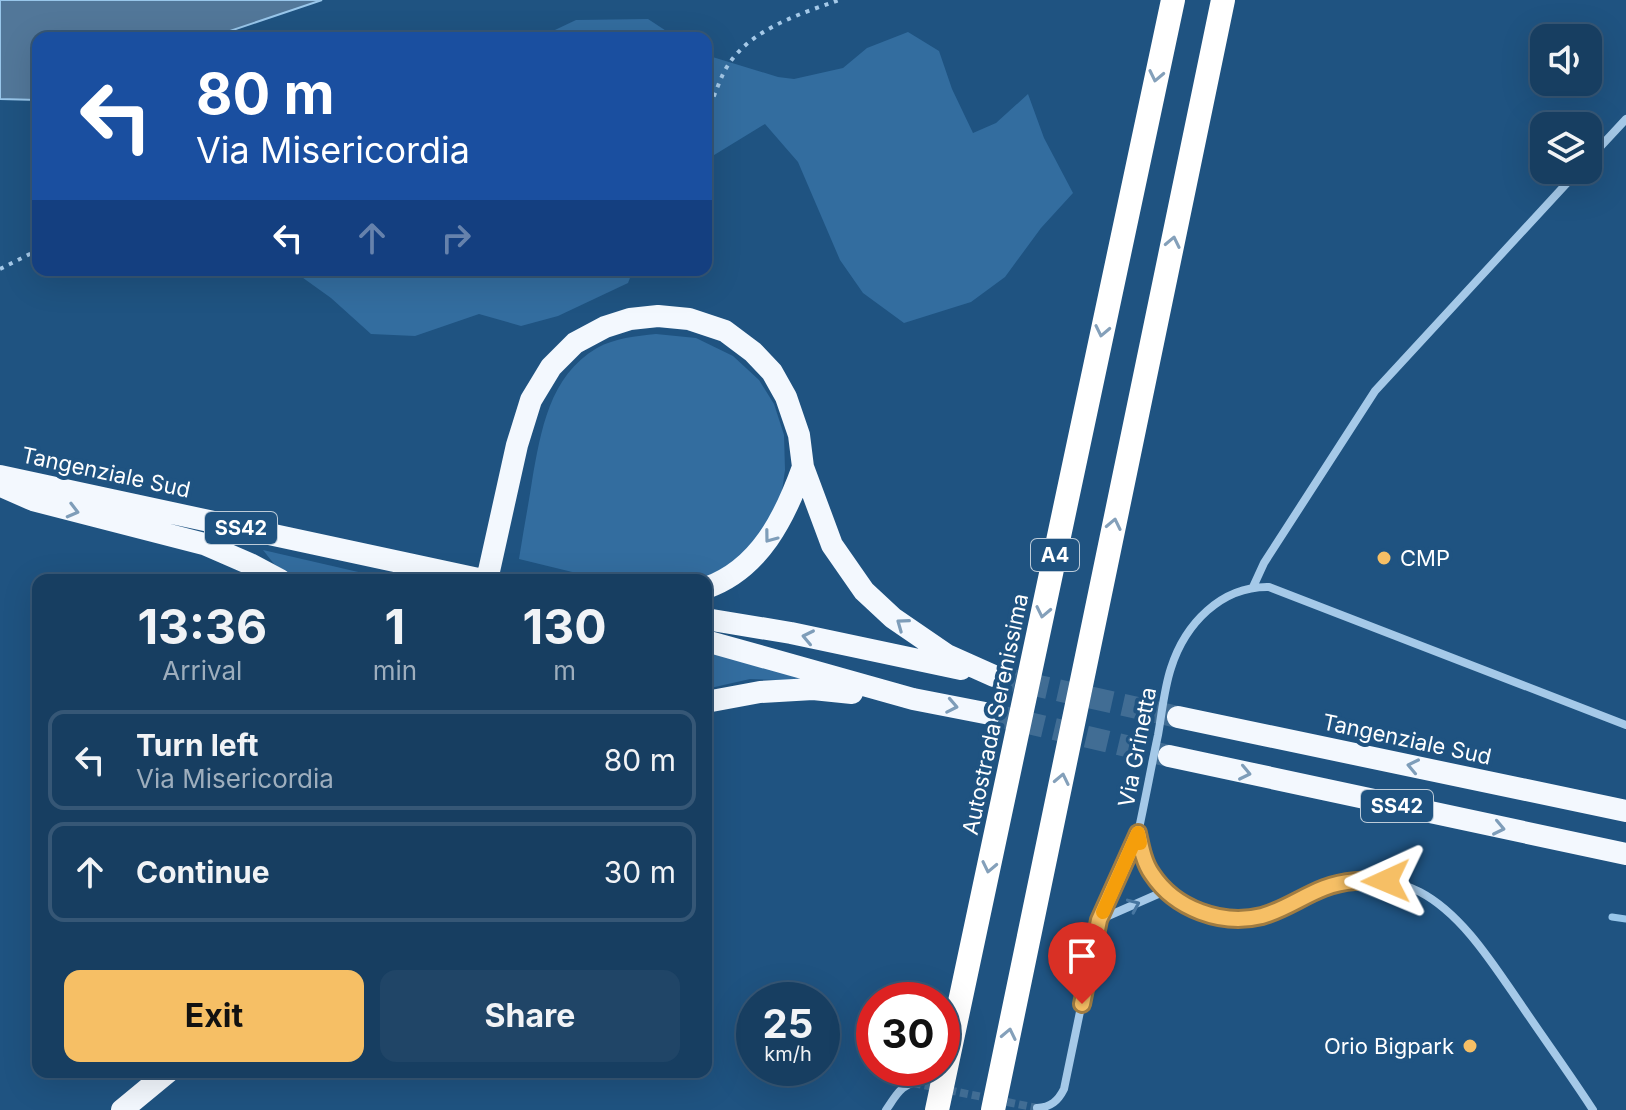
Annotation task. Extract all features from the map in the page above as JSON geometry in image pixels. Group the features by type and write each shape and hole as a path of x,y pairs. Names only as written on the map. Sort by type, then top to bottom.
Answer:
{"highway":[{"name":"Autostrada Serenissima","path":"937,1110 1173,0"},
{"name":"A4","path":"993,1110 1223,0"},
{"path":"486,574 531,400 551,367 575,343 605,327 630,319 658,316 689,319 725,331 753,352 772,372 786,397 799,435 803,467 832,545 864,591 893,618 947,655 994,676 791,633 712,620"},
{"path":"712,585 745,566 762,547 777,527 803,467"},
{"name":"Tangenziale Sud","path":"0,476 457,574"},
{"path":"0,485 33,500 204,544 269,574"},
{"path":"712,643 913,699 990,714"},
{"path":"712,701 760,692 813,689 913,699"},
{"name":"Tangenziale Sud","path":"1178,717 1626,811"},
{"name":"SS42","path":"1169,756 1626,854"},
{"path":"122,1110 161,1078"}],"street":[{"path":"1602,145 1626,119"},
{"path":"1566,184 1375,391 1264,563 1253,587 1269,587 1626,725"},
{"name":"Via Grinetta","path":"1253,587 1230,594 1209,608 1186,636 1171,668 1138,833 1150,873 1165,891 1184,904 1212,916 1238,920 1263,915 1323,888 1353,880 1386,881 1418,891 1444,907 1480,948 1593,1110"},
{"path":"1037,1108 1054,1103 1064,1089 1099,920 1138,833"},
{"path":"1099,920 1165,891"},
{"path":"886,1110 904,1086"}],"path":[{"path":"712,101 724,72 746,44 793,16 839,0"},
{"path":"0,269 32,253"}],"shaded area":[{"path":"0,0 322,0 227,32 32,32 32,100 0,99"},
{"path":"648,19 668,32 551,32 576,20"},
{"path":"908,32 939,51 952,89 973,133 996,123 1028,94 1044,138 1073,193 1041,228 1005,277 971,302 904,323 863,293 840,260 798,162 765,124 712,156 712,57 794,79 843,68 867,48"},
{"path":"300,276 631,276 628,283 558,316 521,326 479,314 415,336 371,334 331,298"},
{"path":"656,334 696,338 733,356 759,380 774,404 784,435 782,491 769,522 751,546 727,567 712,574 580,574 519,559 539,443 558,389 581,360 597,348"},
{"path":"263,550 367,574 289,574 274,564"},
{"path":"712,652 787,670 807,681 750,679 712,688"}],"waterway":[{"path":"1612,917 1626,919"}],"tunnel":[{"path":"994,676 1178,717"},
{"path":"990,714 1169,756"},
{"path":"928,1086 1037,1108"}],"slow traffic":[{"path":"1103,912 1138,833 1140,843"}],"place":[{"name":"CMP","path":"1384,558"},
{"name":"Orio Bigpark","path":"1470,1046"}],"route":[{"path":"1082,1004 1099,920 1138,833 1150,873 1165,891 1184,904 1212,916 1238,920 1263,915 1323,888 1353,880 1386,881"}]}
